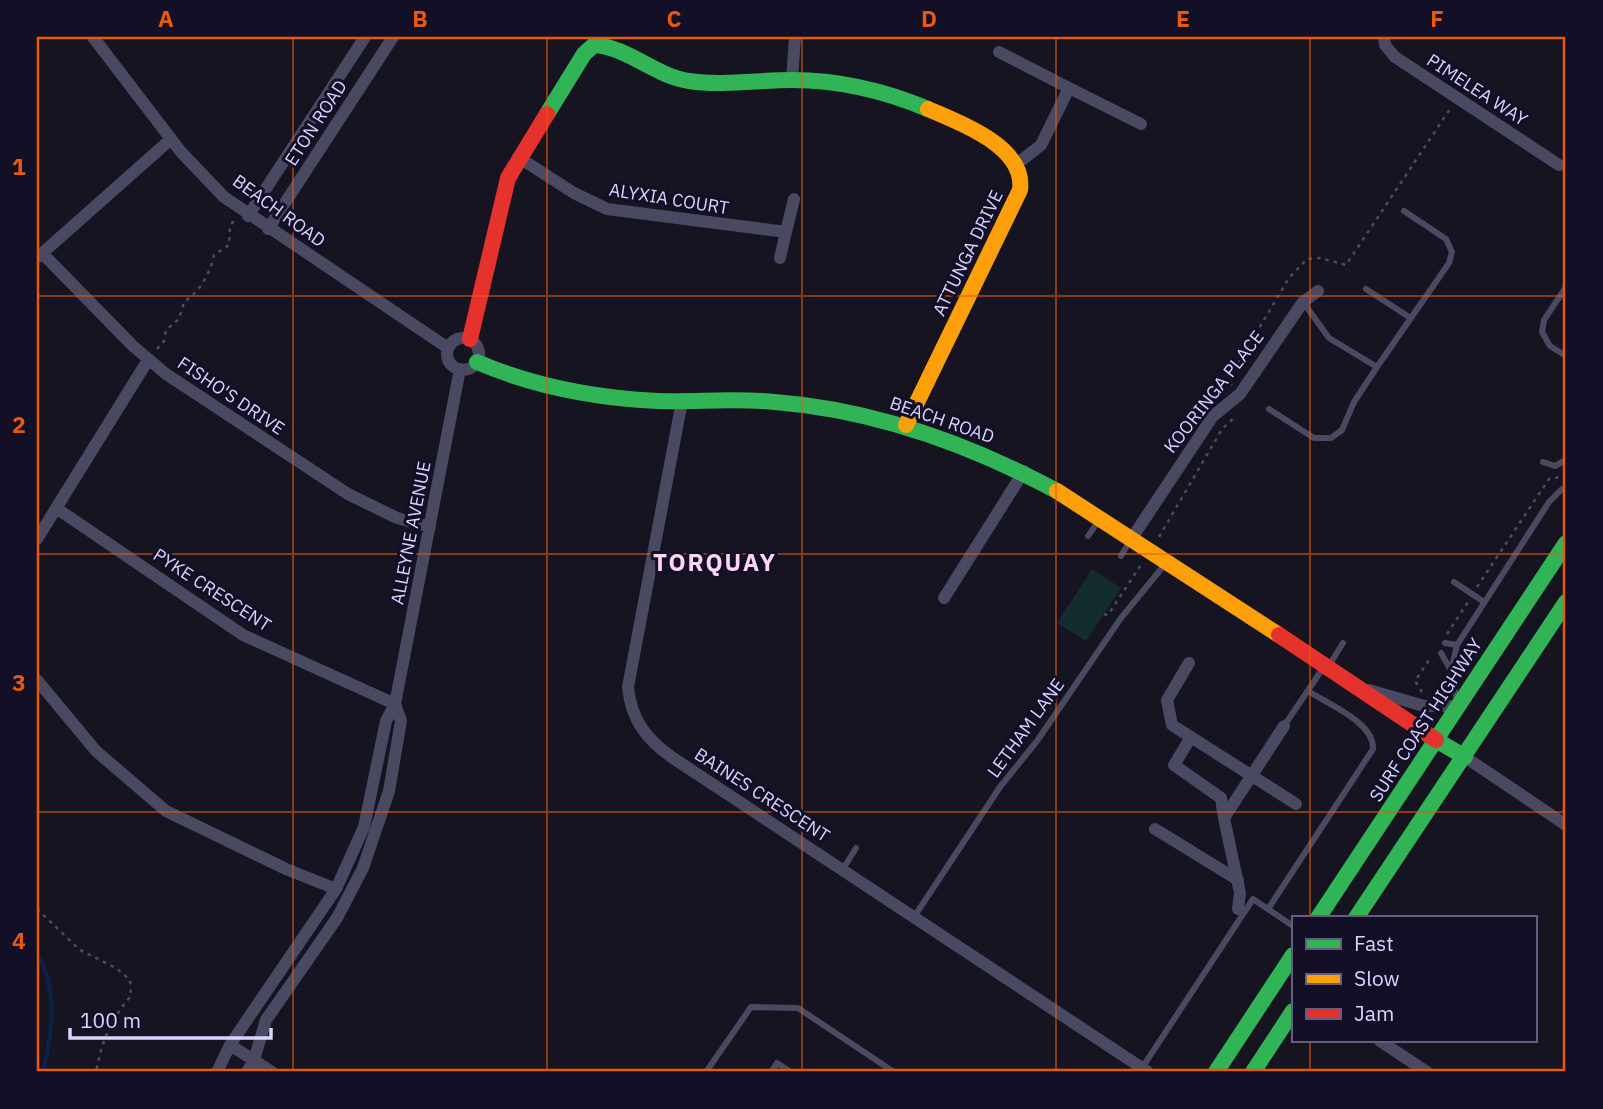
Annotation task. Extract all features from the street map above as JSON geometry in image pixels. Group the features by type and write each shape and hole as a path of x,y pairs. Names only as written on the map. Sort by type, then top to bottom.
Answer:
{"street":[{"name":"BEACH ROAD","path":"93,37 205,179 268,229 448,348 449,360 460,369"},
{"name":"ETON ROAD","path":"268,229 393,37"},
{"path":"792,80 795,37"},
{"name":"PIMELEA WAY","path":"1384,37 1385,45 1395,57 1559,165"},
{"name":"ETON ROAD","path":"244,212 363,38"},
{"path":"470,340 503,191 518,157 584,54 596,41 646,68 686,81 842,82 892,94 957,122 989,140 1018,163 1041,145 1069,89"},
{"path":"999,52 1141,124"},
{"path":"39,255 171,139"},
{"name":"ALYXIA COURT","path":"518,157 573,193 607,209 786,232"},
{"name":"ATTUNGA DRIVE","path":"906,425 1020,190 1023,178 1018,163"},
{"path":"780,258 794,199"},
{"name":"FISHO'S DRIVE","path":"39,255 148,360 348,494 397,518 430,527"},
{"name":"KOORINGA PLACE","path":"1132,538 1206,427 1222,408 1240,394 1303,302 1318,291"},
{"path":"448,348 457,339 470,340 479,351 477,362 472,367 460,369"},
{"path":"37,539 148,360"},
{"name":"BEACH ROAD","path":"477,362 513,377 564,389 635,399 791,403 906,425 965,445 1024,471 1101,517 1329,670 1465,757"},
{"name":"ALLEYNE AVENUE","path":"217,1072 230,1045 336,889 364,827 386,721 395,704 460,369"},
{"name":"BAINES CRESCENT","path":"682,401 628,687 633,711 645,735 656,746 1145,1070"},
{"path":"944,598 1024,471"},
{"name":"PYKE CRESCENT","path":"55,508 243,635 395,704"},
{"name":"SURF COAST HIGHWAY","path":"1319,916 1566,543"},
{"path":"1357,916 1566,602"},
{"path":"1189,663 1167,700 1172,725 1296,804"},
{"name":"BEACH ROAD","path":"1329,670 1399,700 1441,708 1458,706"},
{"path":"37,680 96,751 166,811 286,869 336,889"},
{"name":"ALLEYNE AVENUE","path":"247,1072 254,1060 265,1020 337,918 363,868 388,791 401,721 395,704"},
{"path":"1224,818 1284,726"},
{"path":"1192,737 1174,765 1220,798 1238,880 1238,909"},
{"path":"1465,757 1566,825"},
{"path":"1155,829 1238,880"},
{"path":"1216,1072 1292,957"},
{"path":"1252,1072 1292,1012"},
{"path":"1382,1042 1427,1072"},
{"path":"230,1045 272,1072"}],"lane":[{"path":"1269,409 1314,438 1331,438 1342,430 1350,408 1448,263 1452,252 1446,239 1404,211"},
{"path":"1366,289 1409,317"},
{"path":"1566,289 1544,320 1542,332 1550,345 1566,356"},
{"path":"1303,302 1329,338 1377,366"},
{"path":"1543,462 1555,466 1566,460"},
{"path":"1451,671 1457,645 1484,602 1549,502 1562,489 1566,489"},
{"path":"1088,536 1101,517"},
{"name":"KOORINGA PLACE","path":"1121,556 1132,538"},
{"name":"LETHAM LANE","path":"914,917 1000,787 1037,741 1121,618 1167,561"},
{"path":"1454,582 1484,602"},
{"path":"1142,590 1149,594"},
{"path":"1121,618 1130,624"},
{"path":"1284,726 1308,691 1329,670 1343,643"},
{"path":"1445,643 1457,645"},
{"path":"1441,653 1451,671 1458,706"},
{"path":"1268,909 1373,749 1374,740 1367,730 1308,691"},
{"path":"843,869 856,848"},
{"path":"1145,1070 1253,899 1292,925"},
{"path":"706,1072 751,1007 798,1009 894,1072"},
{"path":"771,1072 777,1063 791,1072"}],"path":[{"path":"148,360 164,341 166,330 179,319 184,302 196,294 210,273 214,255 229,245 230,227 244,212"},
{"path":"37,909 80,950 116,968 130,980 131,996 116,1013 103,1038 96,1072"}],"green space":[{"path":"1092,569 1121,588 1086,641 1057,623"}],"waterway":[{"path":"37,953 48,982 52,1011 43,1072"}],"traffic: fast":[{"path":"547,114 584,54 594,45 618,51 665,74 689,81 827,82 878,92 928,109"},
{"path":"477,362 543,385 611,397 658,401 760,401 813,406 885,421 956,444 1057,491"},
{"path":"1319,916 1566,543"},
{"path":"1357,916 1566,602"},
{"path":"1436,740 1465,757"},
{"path":"1216,1072 1292,957"},
{"path":"1253,1072 1292,1013"}],"traffic: slow":[{"path":"906,425 1020,190 1019,175 1013,161 1002,149 973,129 928,109"},
{"path":"1057,491 1279,635"}],"traffic: jam":[{"path":"470,339 508,178 547,114"},
{"path":"1279,635 1436,740"}],"district":[{"name":"TORQUAY","path":"715,563"}]}
